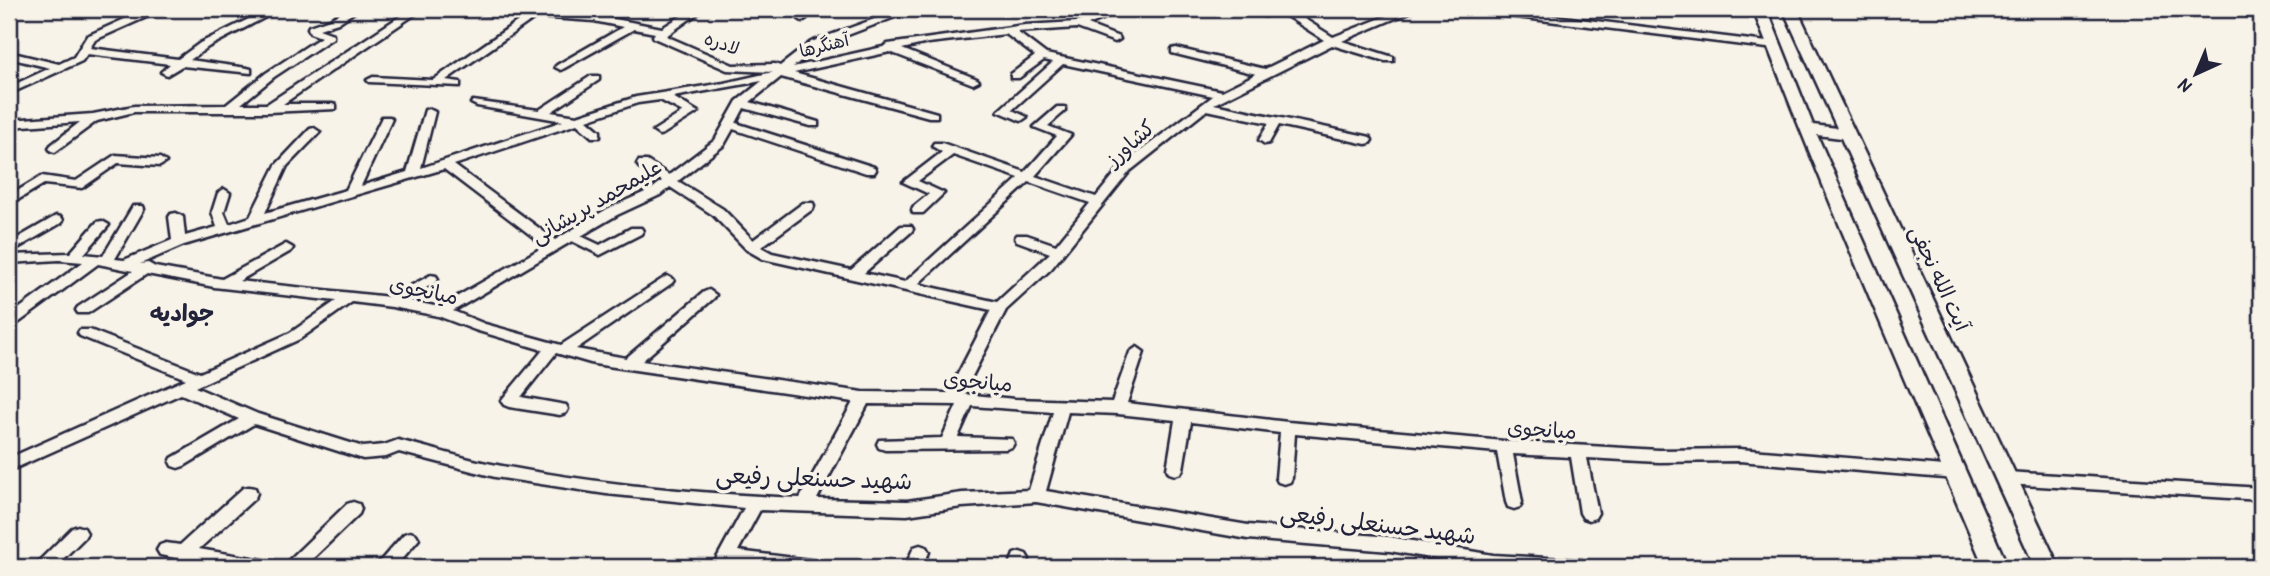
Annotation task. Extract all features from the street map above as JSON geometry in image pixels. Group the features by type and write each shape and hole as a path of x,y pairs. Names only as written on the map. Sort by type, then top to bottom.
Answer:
{"main road":[{"path":"1760,9 1827,181 1861,251 1996,567"},
{"name":"آیت الله نجفی","path":"1790,9 2047,567"},
{"path":"1806,123 1844,126"}],"street":[{"path":"132,9 176,9"},
{"path":"167,72 247,21 276,9"},
{"path":"228,109 262,81 330,36 314,32 313,28 334,21 354,9"},
{"path":"268,109 418,9"},
{"name":"لادره","path":"450,9 566,17 664,32"},
{"path":"566,17 577,9"},
{"name":"لادره","path":"699,9 658,36 731,68 775,67 780,73"},
{"path":"790,9 802,18"},
{"name":"علیمحمد پریشانی","path":"441,312 671,181 720,142 741,103 815,44 911,9"},
{"name":"آهنگرها","path":"128,264 179,242 413,175 636,100 780,73 888,47 1078,25 1122,9"},
{"path":"1238,9 1259,13 1274,13 1281,9 1332,41 1389,59"},
{"name":"کشاورز","path":"948,442 960,399 1000,307 1058,251 1126,169 1205,106 1223,95 1332,41 1412,9"},
{"path":"1475,9 1775,46"},
{"path":"9,91 78,59 91,38 153,10"},
{"path":"435,83 533,15"},
{"path":"1078,25 1115,39"},
{"path":"561,67 632,26"},
{"path":"1009,31 1042,56 1223,95"},
{"path":"888,47 973,81"},
{"path":"83,50 247,71"},
{"path":"1176,51 1266,74"},
{"path":"9,55 60,67"},
{"path":"1016,76 1042,56"},
{"path":"1021,117 1004,111 1060,61"},
{"path":"780,73 933,114"},
{"path":"540,114 595,78"},
{"path":"373,80 456,84"},
{"path":"659,131 692,112 662,96"},
{"path":"477,103 580,120 596,134"},
{"path":"741,103 814,124"},
{"path":"1205,106 1366,140"},
{"path":"9,124 93,118 134,109 332,107"},
{"path":"908,286 1025,179 1065,135 1041,127 1061,109"},
{"path":"413,175 429,112"},
{"path":"55,148 93,118"},
{"path":"351,192 386,119"},
{"path":"1265,139 1276,121"},
{"path":"729,124 870,170"},
{"path":"255,220 282,165 314,132"},
{"path":"918,210 938,193 909,182 945,148 1025,179 1098,202"},
{"path":"9,201 42,180 78,185 114,159 160,162"},
{"path":"445,164 554,246"},
{"path":"643,164 718,212 752,247 768,256 1000,307"},
{"path":"224,192 218,212 224,229"},
{"path":"752,247 808,206"},
{"path":"9,323 102,260 138,209"},
{"path":"176,217 179,242"},
{"path":"9,249 56,220"},
{"path":"74,257 102,225"},
{"path":"853,275 906,229"},
{"path":"572,236 600,251 636,231"},
{"path":"1023,238 1058,251"},
{"path":"224,284 286,248"},
{"name":"میانجوی","path":"9,259 74,257 102,260 224,284 346,300 392,302 441,312 557,349 629,364 863,398 960,399 1015,405 1118,408 1288,428 1504,447 1578,452 1739,456 1956,472"},
{"path":"83,310 148,268"},
{"path":"392,302 431,279"},
{"path":"560,409 509,401 557,349 667,280"},
{"path":"629,364 709,295"},
{"path":"9,465 295,336 346,300"},
{"path":"85,333 202,379"},
{"path":"1118,408 1138,352"},
{"name":"شهید حسنعلی رفیعی","path":"182,388 252,418 363,453 386,451 398,446 495,471 558,483 755,503 907,508 962,500 1036,496 1248,532 1390,544 1493,562 1582,567"},
{"path":"805,505 863,398"},
{"path":"1036,496 1062,406"},
{"path":"1175,469 1184,416"},
{"path":"178,462 252,418"},
{"path":"1284,478 1288,428"},
{"path":"885,444 1006,443"},
{"path":"1504,447 1514,502"},
{"path":"1578,452 1589,513"},
{"path":"2007,478 2261,494"},
{"path":"249,493 175,551 264,567"},
{"path":"755,503 724,562 810,567"},
{"path":"293,567 353,509"},
{"path":"44,567 78,533"},
{"path":"384,567 410,538"}],"district":[{"name":"جوادیه","path":"182,312"}]}
